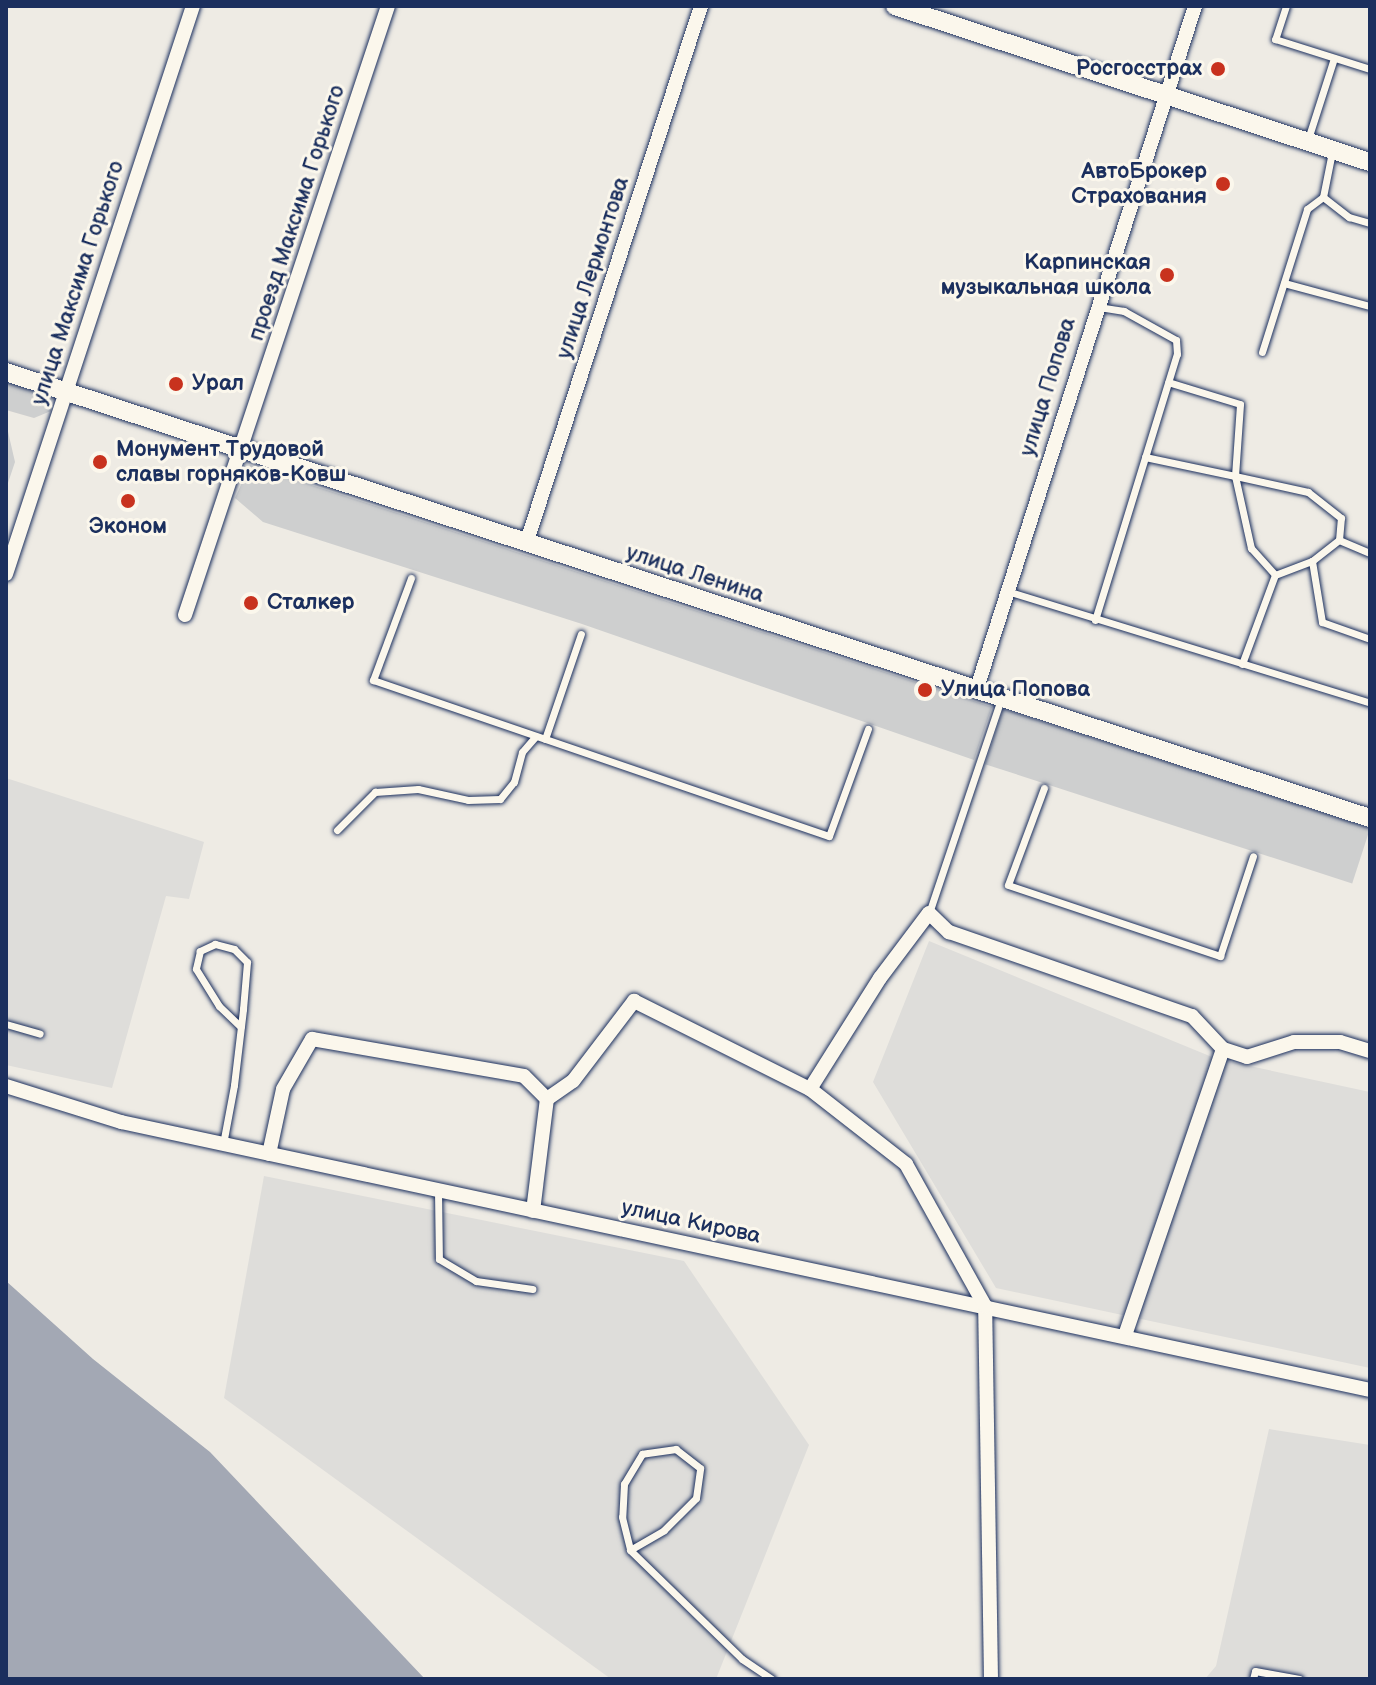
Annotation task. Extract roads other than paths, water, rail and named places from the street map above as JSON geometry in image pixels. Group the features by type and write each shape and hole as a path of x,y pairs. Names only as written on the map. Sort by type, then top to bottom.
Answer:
{"street":[{"name":"улица Максима Горького","path":"6,574 193,6"},
{"name":"проезд Максима Горького","path":"185,615 243,452 388,6"},
{"name":"улица Лермонтова","path":"526,544 701,6"},
{"path":"895,6 1370,162"},
{"name":"улица Попова","path":"976,691 1195,6"},
{"name":"улица Ленина","path":"6,372 1370,818"},
{"path":"810,1089 880,978 929,913 949,932 1192,1016 1223,1049 1247,1057 1294,1042 1340,1042 1370,1051"},
{"path":"533,1211 547,1099 573,1081 634,1001 810,1089 906,1164 985,1306 991,1679"},
{"path":"269,1154 283,1089 312,1039 524,1076 547,1099"},
{"path":"1125,1336 1223,1049"},
{"name":"улица Кирова","path":"6,1086 121,1122 1370,1390"}],"lane":[{"path":"1286,6 1275,39 1370,69"},
{"path":"1307,141 1334,58"},
{"path":"1262,352 1307,209 1323,197 1332,149"},
{"path":"1323,197 1349,217 1370,223"},
{"path":"1284,283 1370,306"},
{"path":"1095,620 1168,382 1176,340 1124,311 1097,307"},
{"path":"1168,382 1240,404 1235,476 1251,548 1275,575"},
{"path":"1145,457 1308,492 1341,518 1339,540 1312,561 1275,575 1242,664"},
{"path":"1339,540 1370,553"},
{"path":"1312,561 1322,622 1370,639"},
{"path":"411,578 373,680 829,836 868,729"},
{"path":"1007,591 1370,703"},
{"path":"337,830 375,792 418,789 468,800 500,799 540,738 581,634"},
{"path":"929,913 1001,699"},
{"path":"1044,788 1008,885 1220,956 1253,856"},
{"path":"223,1144 236,1070 242,1024 247,962 234,949 215,944 200,951 196,969 219,1006 241,1027"},
{"path":"6,1024 40,1034"},
{"path":"438,1191 439,1259 476,1281 532,1289"},
{"path":"630,1550 664,1530 696,1498 700,1468 676,1449 642,1454 624,1484 622,1517 630,1550 742,1659 772,1679"},
{"path":"1253,1679 1255,1671 1299,1679"}],"place":[{"name":"Росгосстрах","path":"1218,69"},
{"name":"АвтоБрокер Страхования","path":"1223,184"},
{"name":"Карпинская музыкальная школа","path":"1167,275"},
{"name":"Урал","path":"176,384"},
{"name":"Монумент Трудовой славы горняков-Ковш","path":"100,462"},
{"name":"Эконом","path":"128,501"},
{"name":"Сталкер","path":"251,603"},
{"name":"Улица Попова","path":"925,690"}]}
